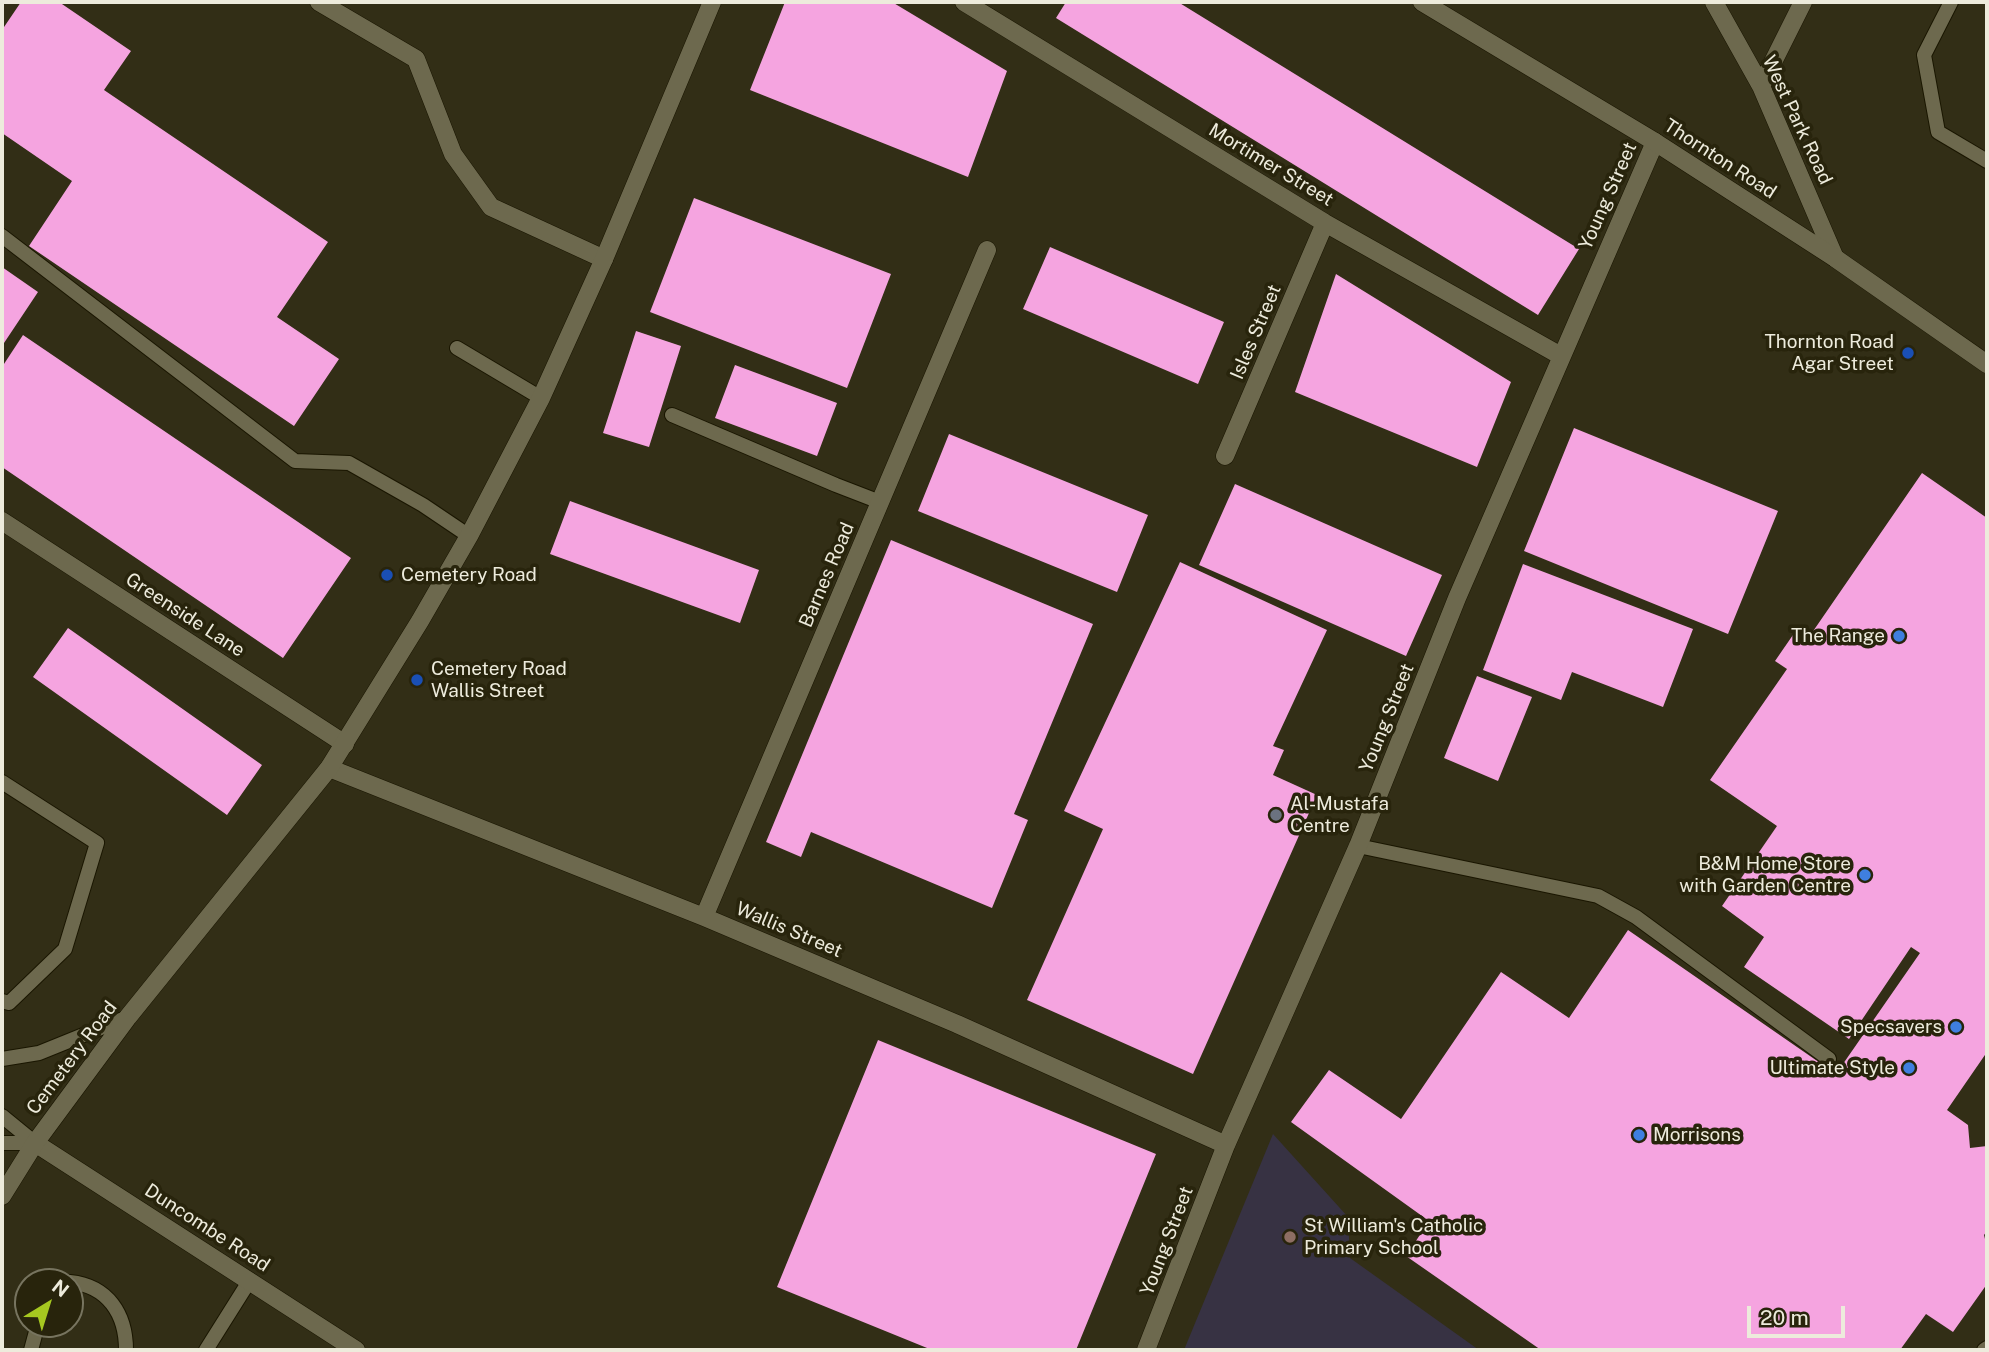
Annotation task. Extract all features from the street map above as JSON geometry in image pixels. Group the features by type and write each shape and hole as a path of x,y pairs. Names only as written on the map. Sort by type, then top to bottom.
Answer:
{"street":[{"path":"318,2 416,59 453,155 491,207 604,259"},
{"name":"Cemetery Road","path":"2,1196 35,1143 128,1017 329,768 469,536 541,398 604,259 712,2"},
{"name":"Mortimer Street","path":"964,2 1325,223 1561,356"},
{"name":"Thornton Road","path":"1422,2 1655,142 1836,258 1987,365"},
{"name":"West Park Road","path":"1714,2 1761,86 1836,258"},
{"path":"1761,86 1803,2"},
{"name":"Young Street","path":"1146,1350 1226,1145 1358,846 1457,598 1655,142"},
{"name":"Isles Street","path":"1225,456 1325,223"},
{"name":"Barnes Road","path":"704,917 987,250"},
{"name":"Greenside Lane","path":"2,521 345,744"},
{"name":"Wallis Street","path":"329,768 704,917 957,1024 1226,1145"},
{"name":"Duncombe Road","path":"35,1143 356,1350"}],"lane":[{"path":"1951,2 1924,55 1938,132 1987,161"},
{"path":"2,236 295,461 349,463 423,505 469,536"},
{"path":"457,348 541,398"},
{"path":"672,415 880,502"},
{"path":"2,782 97,843 65,949 9,1003 2,1001"},
{"path":"1358,846 1598,896 1636,917 1829,1059"},
{"path":"2,1059 39,1053 128,1017"},
{"path":"2,1116 35,1143"},
{"path":"2,1143 35,1143"},
{"path":"206,1350 250,1280"},
{"path":"84,1284 106,1296 121,1315 127,1350"}],"shaded area":[{"name":"St William's Catholic Primary School","path":"1273,1134 1348,1217 1350,1258 1479,1350 1184,1350"}],"building":[{"path":"21,2 59,2 131,51 104,90 328,242 277,317 339,359 294,426 29,246 72,181 2,133 2,30"},
{"path":"785,2 892,2 1007,71 968,177 750,90"},
{"path":"1066,2 1178,2 1579,249 1538,315 1056,18"},
{"path":"694,198 891,274 847,388 650,312"},
{"path":"1050,247 1224,322 1198,384 1023,309"},
{"path":"2,267 38,292 2,346"},
{"path":"1336,274 1511,382 1477,467 1295,392"},
{"path":"636,331 681,346 649,447 603,433"},
{"path":"23,335 351,558 283,658 2,467 2,367"},
{"path":"735,365 837,403 817,456 715,418"},
{"path":"1574,428 1778,511 1728,634 1524,551"},
{"path":"949,434 1148,515 1117,592 918,511"},
{"name":"Morrisons","path":"1922,473 1987,518 1987,1052 1947,1110 1968,1125 1970,1148 1987,1146 1987,1231 1984,1235 1987,1247 1987,1284 1953,1332 1926,1314 1900,1350 1541,1350 1406,1256 1429,1221 1291,1122 1329,1070 1401,1119 1501,972 1569,1018 1628,930 1836,1074 1920,953 1911,947 1849,1039 1744,967 1764,937 1722,906 1777,826 1710,780 1787,669 1775,661 1795,632 1807,640"},
{"path":"1235,484 1442,575 1406,656 1199,565"},
{"path":"570,501 759,570 740,623 550,554"},
{"path":"891,540 1093,624 1014,814 1028,820 992,908 811,832 801,857 766,842"},
{"path":"1180,562 1327,630 1273,746 1284,750 1273,775 1317,795 1193,1074 1027,1000 1103,829 1064,811"},
{"path":"1523,564 1693,629 1663,707 1572,672 1561,700 1483,670"},
{"path":"68,628 262,765 227,815 33,677"},
{"path":"1477,676 1532,697 1498,781 1444,758"},
{"path":"878,1040 1156,1154 1076,1350 932,1350 777,1287"}],"place":[{"name":"Thornton Road Agar Street","path":"1908,353"},
{"name":"Cemetery Road","path":"387,575"},
{"name":"The Range","path":"1899,636"},
{"name":"Cemetery Road Wallis Street","path":"417,680"},
{"name":"Al-Mustafa Centre","path":"1276,815"},
{"name":"B&M Home Store with Garden Centre","path":"1865,875"},
{"name":"Specsavers","path":"1956,1027"},
{"name":"Ultimate Style","path":"1909,1068"},
{"name":"Morrisons","path":"1639,1135"},
{"name":"St William's Catholic Primary School","path":"1290,1237"}]}
